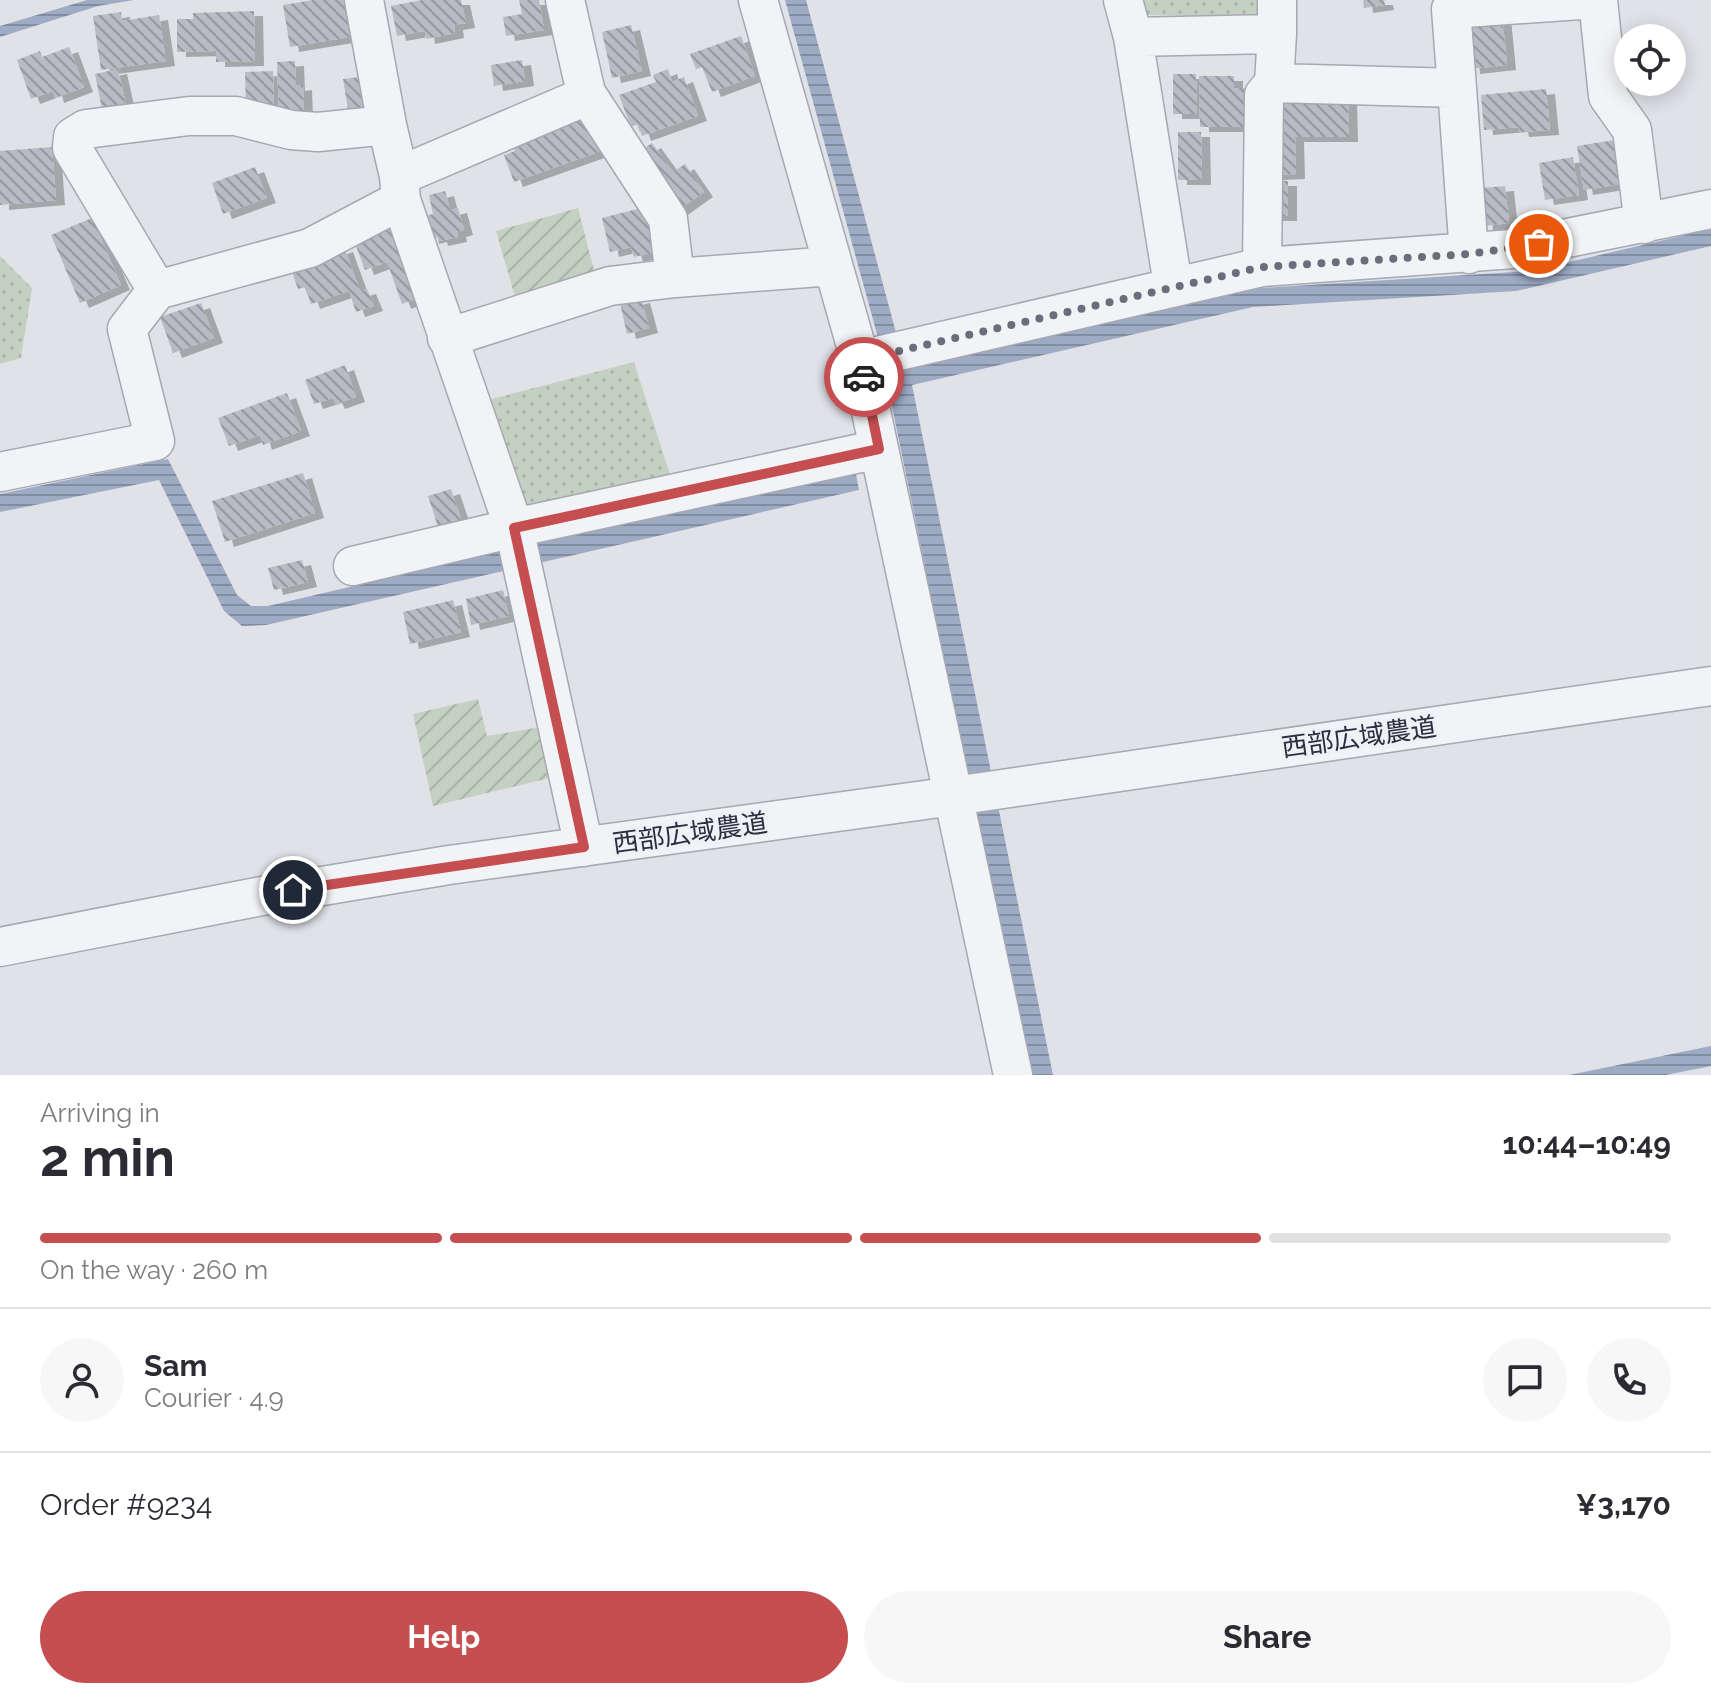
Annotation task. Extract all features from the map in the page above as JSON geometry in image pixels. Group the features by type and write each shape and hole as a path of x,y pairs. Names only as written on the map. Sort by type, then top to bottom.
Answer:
{"street":[{"path":"364,0 400,188 518,546 584,847"},
{"path":"565,0 586,93 668,219 675,278"},
{"path":"758,0 833,266 866,358 879,449 1013,1075"},
{"path":"1123,0 1133,37 1173,285"},
{"path":"1469,254 1457,88 1462,8 1581,0"},
{"path":"1598,0 1608,96 1632,130 1644,224"},
{"path":"1133,37 1277,17 1274,83 1264,95 1262,267"},
{"path":"1274,83 1457,88"},
{"path":"0,472 155,441 127,329 157,290 310,248 400,188 586,93"},
{"path":"157,290 72,148 73,137 86,129 189,116 236,116 291,130 318,132 387,125"},
{"path":"866,358 1262,267 1513,249 1711,209"},
{"path":"447,338 610,286 833,266"},
{"path":"353,566 518,546 879,449"},
{"name":"西部広域農道","path":"0,947 262,896 449,865 954,796 1711,686"}],"green space":[{"path":"1143,0 1261,0 1259,17 1147,15"},
{"path":"578,208 596,278 518,307 496,231"},
{"path":"0,256 32,288 21,358 0,364"},
{"path":"634,362 673,484 520,519 480,402"},
{"path":"478,699 487,736 541,727 554,777 433,806 413,714"}],"water":[{"path":"87,0 134,0 98,6 0,37 0,26"},
{"path":"785,0 806,0 904,362 1262,288 1531,271 1711,229 1711,246 1516,291 1253,307 912,385 1053,1075 1030,1075 877,334"},
{"path":"168,459 237,595 251,606 268,606 855,469 859,490 266,625 242,626 224,611 159,480 0,512 0,494"},
{"path":"1711,1046 1711,1066 1666,1075 1569,1075"}],"building":[{"path":"313,0 350,0 356,36 290,47 283,5"},
{"path":"422,0 461,0 466,23 454,25 455,33 426,39 425,31 397,36 391,6"},
{"path":"519,0 539,0 544,30 506,36 503,17 522,14"},
{"path":"1363,0 1384,0 1385,5 1364,8"},
{"path":"254,11 255,61 216,62 216,51 177,52 177,19 193,19 193,13"},
{"path":"121,12 122,21 159,15 166,61 101,70 93,16"},
{"path":"1502,14 1507,65 1471,69 1466,18"},
{"path":"631,25 642,71 612,78 602,32"},
{"path":"741,36 755,76 712,92 702,67 696,69 690,54"},
{"path":"69,47 84,87 55,98 53,91 31,99 17,60 40,51 42,57"},
{"path":"522,60 525,81 494,86 491,65"},
{"path":"295,61 296,86 303,85 304,112 279,113 277,62"},
{"path":"118,69 127,109 103,114 95,74"},
{"path":"668,69 672,82 684,77 698,116 642,136 638,124 631,127 619,95 656,82 653,75"},
{"path":"273,71 274,109 246,110 245,72"},
{"path":"1173,74 1196,74 1197,114 1173,114"},
{"path":"369,76 374,111 349,116 343,79"},
{"path":"1199,76 1234,76 1234,88 1251,88 1251,127 1200,127"},
{"path":"1546,89 1550,130 1520,132 1519,127 1484,130 1481,95"},
{"path":"1273,90 1348,95 1349,137 1295,137 1296,174 1274,175"},
{"path":"587,113 601,151 514,182 504,155 515,151 511,140"},
{"path":"1178,132 1201,132 1202,180 1178,180"},
{"path":"1614,140 1621,184 1584,190 1577,146"},
{"path":"652,143 673,172 685,164 704,192 673,214 633,156"},
{"path":"52,147 56,200 0,205 0,151"},
{"path":"1573,157 1579,195 1545,200 1539,163"},
{"path":"255,167 267,198 223,214 212,183"},
{"path":"1268,181 1288,181 1288,216 1268,216"},
{"path":"1505,186 1509,223 1484,226 1481,188"},
{"path":"445,191 450,210 458,208 464,230 457,232 458,237 439,241 438,237 430,239 425,216 433,214 429,195"},
{"path":"649,206 661,251 634,257 631,247 610,252 602,218"},
{"path":"92,218 121,285 80,303 51,235"},
{"path":"391,225 418,298 402,304 387,262 365,270 353,238"},
{"path":"344,247 360,291 367,289 374,306 356,312 349,291 311,304 305,287 298,289 290,267"},
{"path":"641,298 649,328 627,334 620,303"},
{"path":"201,303 214,338 173,353 160,317"},
{"path":"345,365 356,397 336,404 333,398 314,404 305,380"},
{"path":"287,393 301,431 263,445 260,435 229,446 218,418"},
{"path":"303,473 315,513 225,542 212,501"},
{"path":"451,489 463,525 440,533 428,496"},
{"path":"302,560 308,582 274,590 268,568"},
{"path":"503,590 509,616 471,625 466,599"},
{"path":"453,600 461,632 410,644 403,612"}],"way so far":[{"path":"864,377 860,360 1173,285 1262,267 1469,254 1539,244"}],"route":[{"path":"293,890 584,847 514,528 879,449 864,377"}]}
